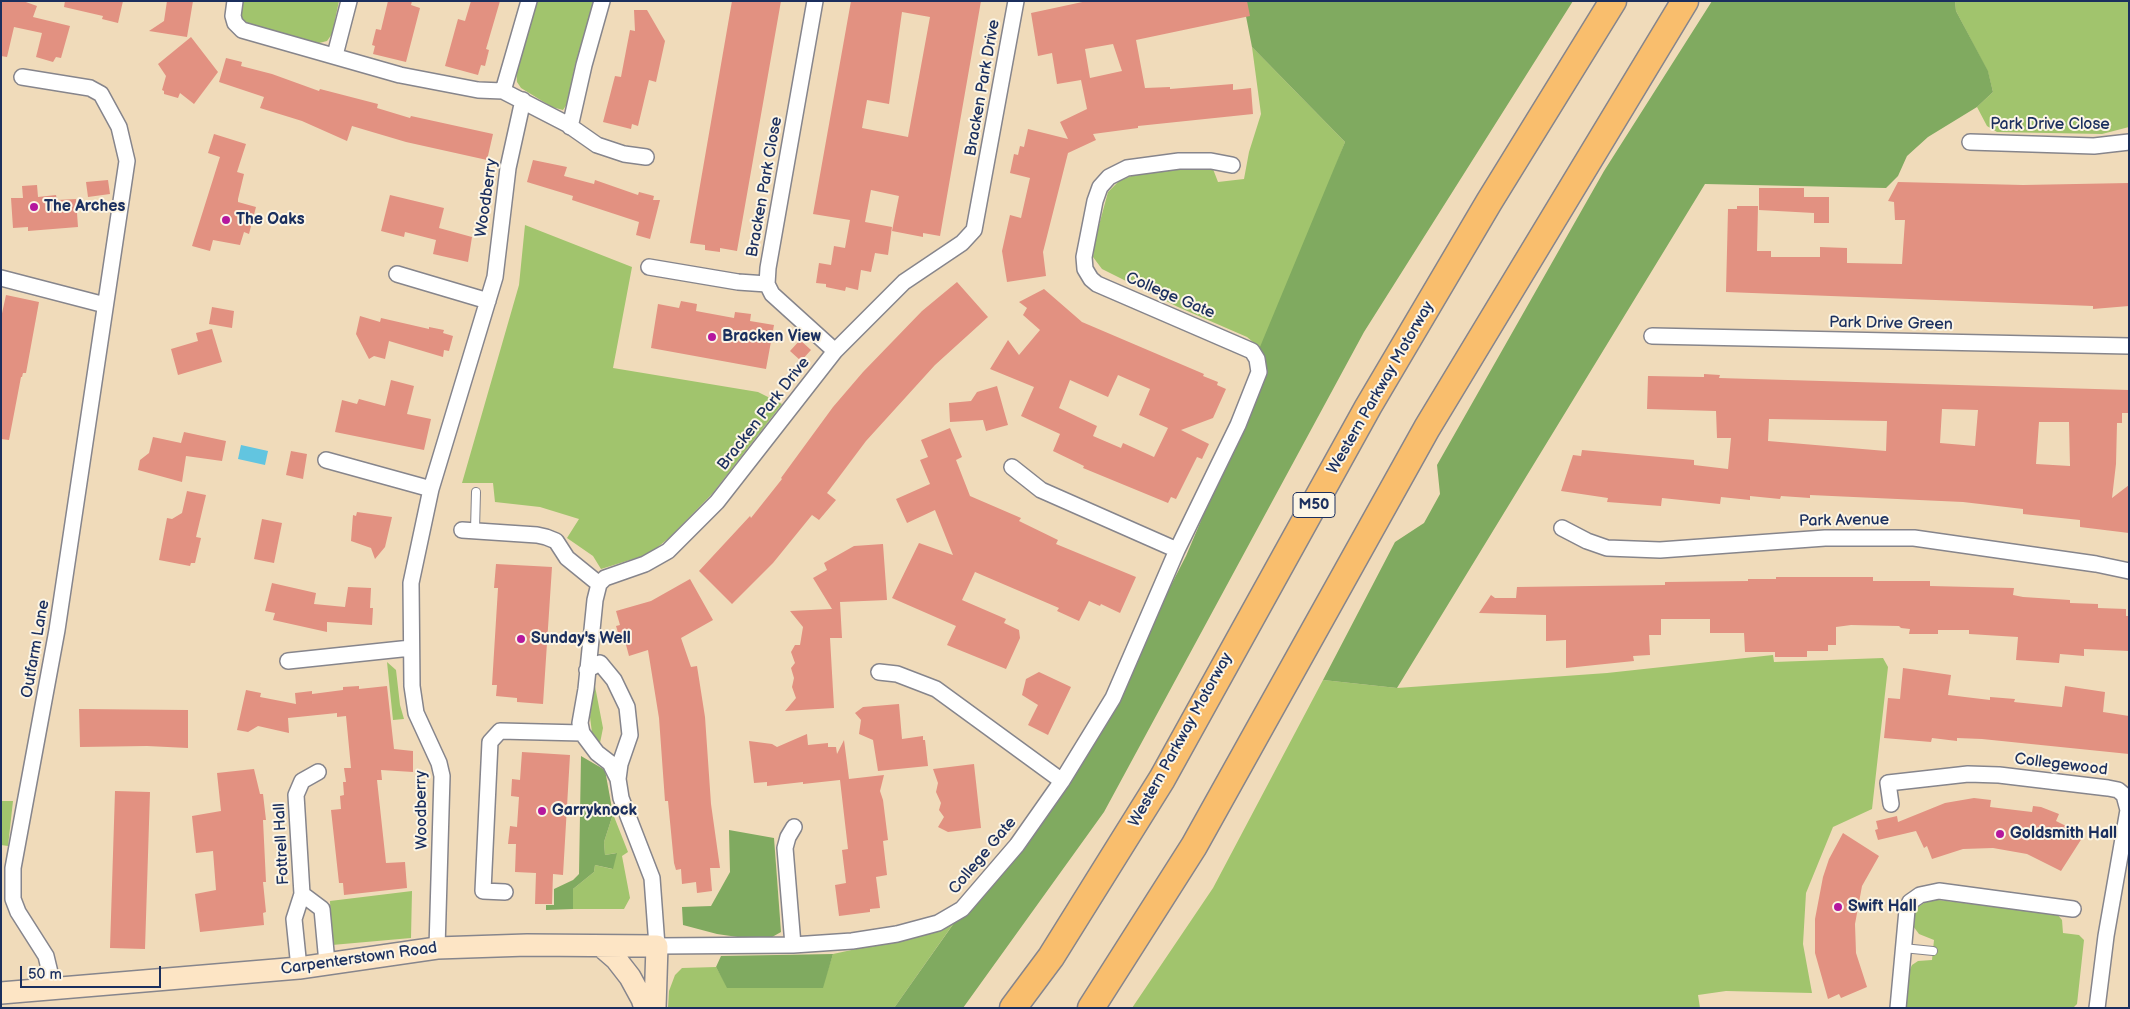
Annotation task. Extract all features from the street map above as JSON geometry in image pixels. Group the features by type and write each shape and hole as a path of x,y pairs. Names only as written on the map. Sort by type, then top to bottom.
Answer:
{"highway":[{"name":"Western Parkway Motorway","path":"1013,1008 1051,957 1162,779 1373,399 1489,202 1613,1"},
{"path":"1091,1008 1194,846 1427,428 1685,1"}],"street":[{"path":"235,1 233,16 235,23 242,30 400,75 478,90 503,91 523,100 597,144 624,154 646,157"},
{"path":"335,55 349,1"},
{"path":"503,91 530,1"},
{"path":"570,127 584,65 602,1"},
{"name":"Bracken Park Close","path":"767,284 768,268 816,1"},
{"name":"Bracken Park Drive","path":"599,584 605,578 645,564 668,551 696,524 751,460 835,351 904,282 962,243 974,230 1016,1"},
{"name":"Outfarm Lane","path":"22,76 96,90 108,104 119,127 126,151 126,170 57,630 13,868 14,899 18,912 46,956 54,989"},
{"name":"Woodberry","path":"437,948 442,776 439,763 416,713 412,686 411,583 431,489 495,277 508,168 523,100"},
{"name":"Park Drive Close","path":"1970,142 2094,146 2129,142"},
{"name":"College Gate","path":"657,946 793,945 852,942 897,934 938,923 962,909 1017,845 1062,781 1113,698 1177,550 1238,425 1258,372 1257,359 1252,351 1097,284 1085,269 1085,246 1100,188 1116,172 1128,168 1179,162 1212,161 1232,165"},
{"path":"649,267 738,282 767,284 772,294 835,351"},
{"path":"397,274 488,301"},
{"path":"1,278 105,305"},
{"name":"Park Drive Green","path":"1652,336 2129,346"},
{"path":"326,460 431,489"},
{"path":"1012,467 1041,490 1177,550"},
{"name":"Park Avenue","path":"1562,528 1587,541 1607,548 1660,550 1826,538 1914,538 2096,564 2129,571"},
{"path":"468,530 546,537 556,541 567,558 599,584 595,600 580,723 582,733 597,753 610,763 618,779"},
{"path":"288,660 411,648"},
{"path":"587,670 600,663 614,680 627,707 630,735 620,764 618,779 621,798 652,878 657,946 655,1008"},
{"path":"879,672 897,674 936,689 1062,781"},
{"path":"505,892 483,891 490,742 500,731 582,733"},
{"name":"Fottrell Hall","path":"299,968 294,919 302,894 296,795 302,781 318,772"},
{"name":"Collegewood","path":"1892,804 1888,784 1968,774 1999,775 2108,788 2118,790 2124,795 2128,810 2106,936 2098,1008"},
{"path":"793,945 785,848 788,837 794,827"},
{"path":"1898,1008 1902,948 1910,902 1927,892 1939,891 2074,909"},
{"name":"Fottrell Hall","path":"302,894 322,909 328,963"},
{"name":"Carpenterstown Road","path":"1,992 299,968 437,948 527,945 657,946"},
{"path":"601,946 616,959 630,978 645,1008"}],"lane":[{"path":"468,530 476,492"},
{"path":"1902,948 1933,951"}],"green space":[{"path":"242,1 339,1 332,34 327,41 319,43 257,28 243,21 240,13"},
{"path":"537,1 595,1 575,65 567,104 563,110 552,107 521,88 517,82 516,69"},
{"path":"1243,1 1573,1 1364,332 1104,812 963,1008 894,1008 1113,698 1186,556 1248,410 1250,371 1345,142 1252,47"},
{"path":"1712,1 1955,1 1956,11 1988,71 1993,92 1977,107 1928,137 1907,156 1898,176 1886,188 1705,184 1397,688 1323,680 1395,542 1424,523 1440,494 1437,465 1604,171"},
{"path":"1955,1 2129,1 2129,127 2102,134 1997,132 1987,126 1977,107 1993,92 1988,72 1956,11"},
{"path":"1252,47 1345,142 1265,352 1247,337 1178,307 1102,269 1093,257 1095,240 1108,192 1119,181 1139,173 1183,168 1213,169 1218,182 1244,179 1249,152 1261,114"},
{"path":"525,225 632,267 613,368 758,392 782,404 712,494 669,538 649,554 601,569 593,556 567,538 579,519 540,507 495,502 493,483 462,483 519,285"},
{"path":"1773,655 1774,662 1883,658 1888,667 1872,809 1833,827 1806,893 1803,944 1812,993 1726,991 1698,995 1700,1008 1132,1008 1213,888 1323,680 1397,688 1607,673"},
{"path":"387,662 396,670 400,705 404,719 393,720"},
{"path":"594,681 603,728 600,743 592,733 590,717"},
{"path":"581,756 605,770 613,814 604,842 605,855 617,853 613,869 595,865 594,872 573,889 573,909 546,910 546,905 554,905 554,889 573,880 579,874"},
{"path":"1,801 13,801 8,846 1,845"},
{"path":"613,814 628,852 622,856 630,898 624,909 573,909 573,889 594,872 595,865 612,869 616,853 605,855 604,842"},
{"path":"729,830 774,838 781,932 765,941 717,934 683,925 682,907 711,906 730,872"},
{"path":"412,891 411,938 332,945 330,901"},
{"path":"1930,899 2057,914 2062,920 2063,933 2079,935 2084,940 2077,1004 2073,1008 1905,1008 1908,973 1912,965 1918,961 1932,960 1934,940 1919,934 1913,926 1914,914 1918,907"},
{"path":"956,920 894,1008 668,1008 669,991 675,975 682,968 716,967 728,988 822,988 833,954 926,934"},
{"path":"833,954 823,988 727,988 716,967 721,956"}],"water":[{"path":"241,445 268,451 265,465 238,459"}],"building":[{"path":"1,1 23,1 37,6 33,17 70,26 61,58 56,57 53,62 36,57 42,33 14,27 7,57 1,56"},
{"path":"65,1 123,1 118,23 102,19 103,16 64,7"},
{"path":"167,1 193,1 187,37 149,31 164,21"},
{"path":"388,1 412,1 411,5 420,8 406,62 373,54 375,46 372,45 376,29 381,30"},
{"path":"471,1 500,1 486,49 489,50 485,66 481,65 478,75 445,66 458,19 465,21"},
{"path":"732,1 781,1 737,251 720,248 720,252 705,250 705,245 690,243"},
{"path":"851,1 981,1 940,236 923,233 923,237 892,231 899,196 871,190 865,222 892,227 888,255 875,253 871,272 861,270 858,290 846,287 845,291 826,287 826,284 816,283 819,263 831,265 834,246 845,248 850,220 813,214","holes":["902,12 930,17 908,137 862,128 867,100 889,104"]},
{"path":"1087,1 1247,1 1250,16 1136,40 1145,88 1170,87 1170,89 1233,84 1233,90 1251,88 1253,114 1138,126 1138,128 1093,134 1096,140 1068,153 1043,252 1046,276 1007,282 1002,251 1010,215 1021,218 1030,178 1010,173 1014,154 1018,155 1020,146 1024,147 1028,129 1068,139 1060,122 1087,109 1081,80 1057,84 1052,53 1038,56 1031,13","holes":["1113,44 1122,71 1090,78 1085,49"]},
{"path":"634,10 647,10 665,41 656,82 649,80 638,126 632,124 631,129 603,122 615,76 621,77 630,30 635,31"},
{"path":"191,37 218,72 194,104 180,93 178,98 164,94 162,90 166,76 158,64"},
{"path":"226,58 242,62 241,66 272,74 319,91 320,89 378,104 377,108 410,118 411,116 493,134 487,160 406,142 352,126 347,141 302,121 260,108 264,97 219,82"},
{"name":"The Oaks","path":"214,134 246,144 237,172 244,174 238,202 256,207 249,234 244,232 240,245 213,240 210,251 192,246 220,157 208,153"},
{"path":"533,160 567,167 564,176 594,184 595,180 638,195 639,192 654,196 653,200 660,200 650,239 636,235 639,222 572,200 573,196 527,182"},
{"path":"108,180 110,194 88,197 86,182"},
{"path":"1898,182 2023,185 2129,183 2129,306 2093,309 2093,306 1726,292 1728,209 1737,209 1737,206 1758,206 1757,251 1771,251 1771,257 1820,257 1820,247 1847,248 1847,263 1902,264 1905,220 1895,220 1894,202 1888,201"},
{"name":"The Arches","path":"37,185 38,197 56,195 57,200 76,199 78,227 28,231 28,227 13,228 11,198 23,198 22,186"},
{"path":"1759,188 1804,188 1804,197 1829,197 1829,223 1814,223 1814,213 1759,210"},
{"path":"390,195 444,208 439,228 472,237 468,262 433,254 436,240 405,232 404,237 381,231"},
{"path":"957,282 988,317 935,365 866,441 827,493 836,500 819,520 812,515 773,563 732,604 699,571 750,516 751,518 782,479 833,407 863,372 922,311"},
{"path":"1044,289 1082,322 1204,374 1203,376 1218,382 1217,385 1226,389 1213,418 1181,430 1209,444 1202,459 1197,457 1176,499 1171,497 1168,503 1083,468 1084,466 1053,451 1060,434 1021,416 1034,387 990,369 1008,340 1019,355 1040,330 1023,315 1027,308 1019,302","holes":["1118,375 1150,389 1139,415 1168,428 1154,457 1123,443 1121,448 1093,436 1097,426 1059,408 1070,380 1108,397"]},
{"path":"6,295 39,302 26,373 23,373 21,377 9,440 1,439 1,318"},
{"name":"Bracken View","path":"681,301 697,304 696,311 734,318 735,312 751,314 750,321 774,325 766,369 651,348 658,304 679,308"},
{"path":"212,307 234,311 232,328 209,324"},
{"path":"360,316 380,322 381,318 429,329 429,327 444,330 443,333 453,336 449,351 444,350 443,357 389,341 385,359 374,356 369,359 356,334"},
{"path":"212,329 222,362 178,375 171,349 198,341 196,333"},
{"path":"800,340 811,350 801,361 790,351"},
{"path":"1704,374 1720,375 1719,378 2129,390 2129,413 2122,413 2122,423 2117,423 2116,464 2112,498 2129,485 2129,533 2080,527 2080,520 2023,514 2023,509 1963,502 1810,495 1810,498 1781,496 1780,499 1750,496 1750,500 1721,497 1720,504 1662,498 1661,506 1607,502 1608,498 1561,491 1573,455 1581,456 1582,450 1694,460 1694,465 1728,469 1731,438 1717,438 1716,411 1647,409 1648,376 1704,377","holes":["1942,409 1978,410 1975,446 1940,443","1769,419 1887,421 1886,451 1768,441","2039,422 2069,422 2070,466 2036,464"]},
{"path":"391,380 414,386 407,414 431,419 424,450 335,432 342,400 357,404 359,399 385,406"},
{"path":"997,386 1008,425 986,431 983,420 950,422 949,403 971,401 977,392"},
{"path":"950,428 962,457 956,460 970,496 1021,518 1019,521 1058,540 1056,544 1136,577 1120,613 1101,604 1100,606 1089,601 1079,621 1057,611 1059,608 975,572 962,600 1006,619 1004,623 1019,630 1020,638 1006,669 947,645 956,626 892,598 919,543 953,555 935,510 907,523 896,499 930,484 920,460 928,457 921,440"},
{"path":"184,432 226,441 222,461 186,456 182,482 138,470 140,460 149,453 153,437 181,443"},
{"path":"291,451 307,454 303,479 286,475"},
{"path":"187,491 206,495 196,537 201,538 195,563 191,563 190,566 159,560 167,518 172,519 182,513"},
{"path":"357,512 392,517 385,547 375,559 371,548 351,541 353,515 356,516"},
{"path":"262,519 282,523 274,563 254,559"},
{"path":"883,544 887,600 840,602 842,638 830,638 834,708 785,711 796,698 792,687 794,678 791,668 795,663 791,652 795,645 800,645 803,627 790,611 832,609 813,578 827,570 824,563 854,546"},
{"name":"Sunday's Well","path":"496,564 552,567 543,704 517,702 517,698 496,696 497,685 492,685 498,588 494,588"},
{"path":"1776,577 1873,577 1873,581 1930,581 1930,586 2014,588 2013,595 2023,597 2070,600 2070,603 2098,604 2098,608 2126,609 2126,616 2129,616 2129,651 2084,649 2084,656 2060,654 2059,663 2016,660 2018,637 1969,634 1969,630 1938,630 1938,634 1909,634 1910,629 1899,626 1851,625 1836,627 1836,645 1828,645 1828,651 1807,651 1807,657 1775,657 1775,652 1745,652 1744,633 1710,633 1710,619 1661,619 1661,635 1649,635 1650,655 1633,656 1634,661 1566,668 1566,640 1546,641 1546,615 1479,613 1491,595 1495,598 1516,598 1517,587 1665,585 1665,582 1748,581 1748,579 1776,579"},
{"path":"690,579 713,620 681,638 691,667 697,666 705,717 711,804 720,868 710,868 712,891 697,893 696,882 682,884 681,869 676,870 674,863 668,801 665,801 659,718 648,650 629,656 625,641 621,642 616,626 620,625 616,611 651,601"},
{"path":"272,583 316,593 314,604 345,607 348,587 371,588 370,608 373,608 372,625 327,622 327,632 273,620 275,613 265,611"},
{"path":"1903,668 1951,675 1948,695 1990,700 1990,697 2015,699 2014,702 2062,707 2065,686 2105,692 2103,712 2129,716 2129,754 1982,739 1957,738 1957,741 1932,738 1931,742 1884,738 1888,698 1900,699"},
{"path":"1039,672 1071,687 1048,735 1028,725 1038,705 1022,695 1026,679"},
{"path":"359,686 359,689 387,686 394,749 413,751 413,772 381,770 382,780 377,780 386,863 405,862 407,888 344,895 343,883 339,883 331,810 341,809 340,796 344,795 343,782 346,782 344,768 351,768 346,716 337,717 337,713 288,718 289,733 258,726 248,732 237,730 246,690 261,693 260,697 296,704 295,693 312,691 312,694 343,690 343,687"},
{"path":"899,704 902,739 923,736 928,766 878,771 873,740 859,734 861,720 855,713 863,707"},
{"path":"79,709 188,710 188,748 147,746 80,747"},
{"path":"807,734 808,745 828,743 828,747 836,747 837,754 844,740 849,779 767,786 767,782 754,783 749,741 772,744 777,747"},
{"name":"Garryknock","path":"522,752 570,755 563,875 553,874 552,904 535,904 536,873 515,872 516,844 508,844 510,826 517,827 519,797 511,796 512,779 520,780"},
{"path":"974,764 981,828 948,832 938,827 944,817 939,810 941,803 936,792 938,783 933,769"},
{"path":"254,769 260,794 263,794 266,820 263,820 266,882 263,882 266,912 263,913 264,925 200,932 195,894 216,890 213,851 196,853 192,816 221,811 217,773"},
{"path":"884,775 880,791 883,800 888,840 883,841 887,875 876,877 880,908 870,909 870,912 839,916 835,885 846,883 842,850 848,849 840,780"},
{"path":"115,791 150,792 145,949 110,948"},
{"name":"Goldsmith Hall","path":"1974,798 1991,800 1990,807 2032,812 2033,806 2041,807 2059,814 2056,821 2084,835 2061,871 2027,854 1993,848 1963,849 1932,859 1927,846 1924,848 1916,831 1878,840 1875,830 1878,829 1876,821 1897,816 1898,822 1945,803"},
{"name":"Swift Hall","path":"1843,833 1879,856 1862,886 1855,924 1856,953 1867,987 1841,998 1839,994 1828,999 1815,953 1815,919 1823,877 1829,859"}],"place":[{"name":"The Arches","path":"34,207"},
{"name":"The Oaks","path":"226,220"},
{"name":"Bracken View","path":"712,337"},
{"name":"Sunday's Well","path":"521,639"},
{"name":"Garryknock","path":"542,811"},
{"name":"Goldsmith Hall","path":"2000,834"},
{"name":"Swift Hall","path":"1838,907"}]}
